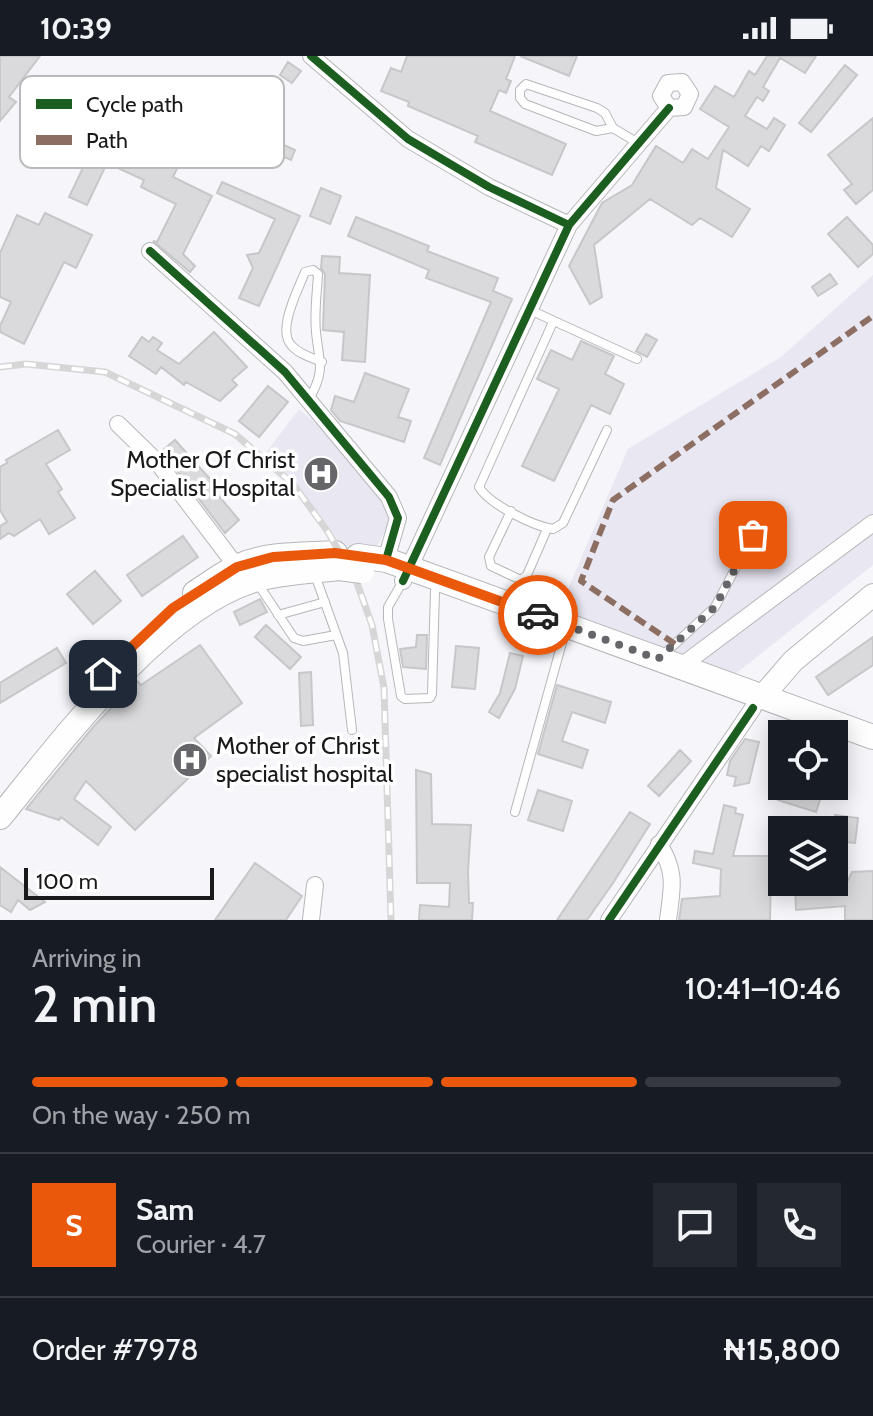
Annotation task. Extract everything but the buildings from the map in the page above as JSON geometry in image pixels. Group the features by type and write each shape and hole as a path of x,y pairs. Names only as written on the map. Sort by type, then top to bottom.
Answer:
{"main road":[{"path":"0,795 84,694 141,635 173,608 273,557 349,562 386,560 435,591 563,639 873,737"},
{"path":"0,817 99,700 159,638 246,573 314,571 349,562 406,575 669,663 793,720"},
{"path":"848,744 873,754"}],"street":[{"path":"311,56 408,139 489,187 569,225"},
{"path":"406,575 569,225 669,108"},
{"path":"150,251 285,372 389,497 398,518 386,560"},
{"path":"118,424 158,463 246,573"},
{"path":"669,663 873,523"},
{"path":"609,920 758,703 793,661 873,595"},
{"path":"659,844 670,861 673,878 668,920"},
{"path":"311,920 315,885"}],"lane":[{"path":"613,128 596,131 525,104 520,98 520,90 526,84 597,108 605,113 613,128 639,144"},
{"path":"309,400 320,381 322,362 316,331 318,274 313,270 305,272 285,327 286,338 293,348 322,362"},
{"path":"529,310 637,359"},
{"path":"553,322 479,487 485,497 547,529 553,529 563,523 607,430"},
{"path":"511,511 489,557 491,566 521,580 527,575 547,529"},
{"path":"669,663 715,607 753,535"},
{"path":"314,571 346,668 352,730"},
{"path":"246,573 294,638 336,635"},
{"path":"406,575 388,607 401,696 405,699 430,698 432,694 435,591"},
{"path":"278,615 325,602"},
{"path":"515,812 563,639"}],"shaded area":[{"path":"873,275 873,565 734,675 559,610 628,449 781,357"},
{"name":"Mother Of Christ Specialist Hospital","path":"299,409 317,424 394,513 374,553 341,545 329,534 298,490 262,458"}],"railway":[{"path":"0,367 26,364 105,372 235,434 293,484 328,532 357,583 372,625 384,688 391,920"}],"marked path":[{"path":"675,644 581,581 613,500 873,316"}],"cycle path":[{"path":"311,56 408,139 489,187 569,225"},
{"path":"403,581 569,225 669,108"},
{"path":"150,251 285,372 389,497 398,518 386,560"},
{"path":"609,920 753,708"}],"way so far":[{"path":"538,615 658,659 715,607 753,535"}],"place":[{"name":"Mother Of Christ Specialist Hospital","path":"321,474"},
{"name":"Mother of Christ specialist hospital","path":"190,760"}],"route":[{"path":"103,674 173,608 221,575 250,562 273,557 335,553 386,560 538,615"}]}
